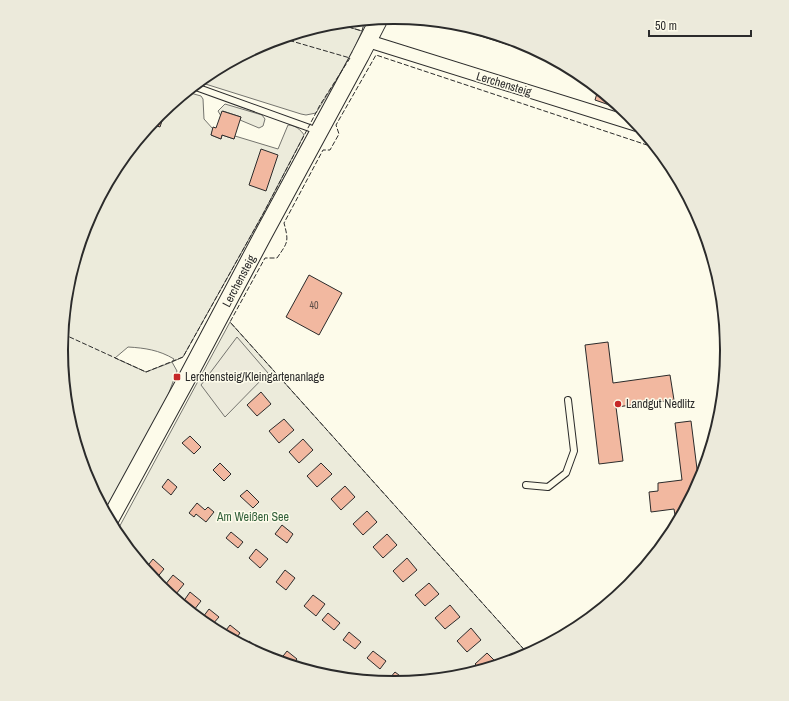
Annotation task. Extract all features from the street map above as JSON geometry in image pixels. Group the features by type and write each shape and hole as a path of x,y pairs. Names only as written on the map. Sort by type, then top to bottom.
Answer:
{"street":[{"name":"Lerchensteig","path":"112,514 186,380 376,25"},
{"name":"Lerchensteig","path":"368,41 627,122"}],"lane":[{"path":"200,88 319,132"},
{"path":"526,485 548,487 566,473 574,451 568,400"}],"green space":[{"path":"350,27 362,31 350,58 316,113 306,115 206,84 250,58 290,41 331,30"},
{"path":"193,94 201,96 203,99 204,119 213,129 211,135 221,139 222,135 234,139 235,136 278,149 288,125 298,128 304,135 263,214 183,357 172,362 177,371 167,398 109,509 85,455 74,414 68,350 74,287 85,246 93,226 112,187 123,169 149,135 179,105","holes":["128,347 152,350 163,353 174,359 172,362 146,372 115,358"]},
{"path":"225,104 262,115 265,119 263,126 259,128 240,120 241,117 223,111 221,116 218,111"},
{"name":"Am Weißen See","path":"230,322 524,650 499,660 458,671 394,677 331,671 290,660 231,633 196,610 179,596 149,566 120,526"}],"shaded area":[{"path":"237,337 268,373 225,417 201,385"}],"building":[{"path":"473,34 499,41 508,45"},
{"path":"597,94 610,105 595,100"},
{"path":"222,111 241,117 234,139 222,135 221,139 211,135 213,127 216,128"},
{"path":"261,149 278,155 266,191 249,185"},
{"path":"309,275 342,293 319,335 286,317"},
{"name":"Landgut Nedlitz","path":"608,342 613,383 670,375 674,400 616,407 623,461 599,464 585,345"},
{"path":"261,392 271,404 257,416 247,405"},
{"path":"284,419 294,430 279,443 269,431"},
{"path":"691,421 697,472 675,517 674,509 651,512 649,492 658,491 658,483 682,480 675,423"},
{"path":"190,436 201,447 194,454 182,443"},
{"path":"303,439 313,450 299,463 289,452"},
{"path":"220,463 231,474 224,481 213,470"},
{"path":"321,463 332,474 317,487 307,476"},
{"path":"168,479 177,487 171,495 162,487"},
{"path":"345,486 355,497 341,510 331,499"},
{"path":"247,490 259,502 253,508 240,496"},
{"path":"197,503 205,510 208,507 214,512 206,522 196,514 194,517 189,513"},
{"path":"367,511 377,522 363,535 353,524"},
{"path":"282,525 293,534 287,543 275,534"},
{"path":"231,532 243,542 238,548 226,538"},
{"path":"387,534 397,545 383,558 373,547"},
{"path":"256,549 268,559 260,568 249,558"},
{"path":"407,558 417,570 403,582 393,571"},
{"path":"153,559 164,569 159,576 148,565"},
{"path":"285,570 295,578 286,590 276,582"},
{"path":"173,575 184,584 176,593 166,583"},
{"path":"429,583 439,594 425,606 415,595"},
{"path":"190,592 201,601 195,609 184,600"},
{"path":"313,595 325,604 316,616 304,606"},
{"path":"450,605 460,617 445,629 435,618"},
{"path":"209,609 219,617 214,623 204,616"},
{"path":"328,613 340,623 334,630 322,620"},
{"path":"230,625 240,633 237,636 226,630"},
{"path":"471,628 481,640 467,652 457,641"},
{"path":"349,632 361,642 355,649 343,640"},
{"path":"287,651 297,659 295,661 282,657"},
{"path":"373,651 386,661 380,669 367,658"},
{"path":"487,653 495,661 477,666 475,664"},
{"path":"395,672 401,677 394,677 391,677"}],"fence":[{"path":"350,27 362,31 363,26"},
{"path":"69,337 146,372 183,357 263,214 320,105 350,58 291,41"},
{"path":"524,650 230,322 265,258 277,258 285,245 287,234 284,223 323,150 330,150 339,134 336,125 376,55 649,146"}],"place":[{"name":"Lerchensteig/Kleingartenanlage","path":"177,377"},
{"name":"Landgut Nedlitz","path":"618,404"}]}
